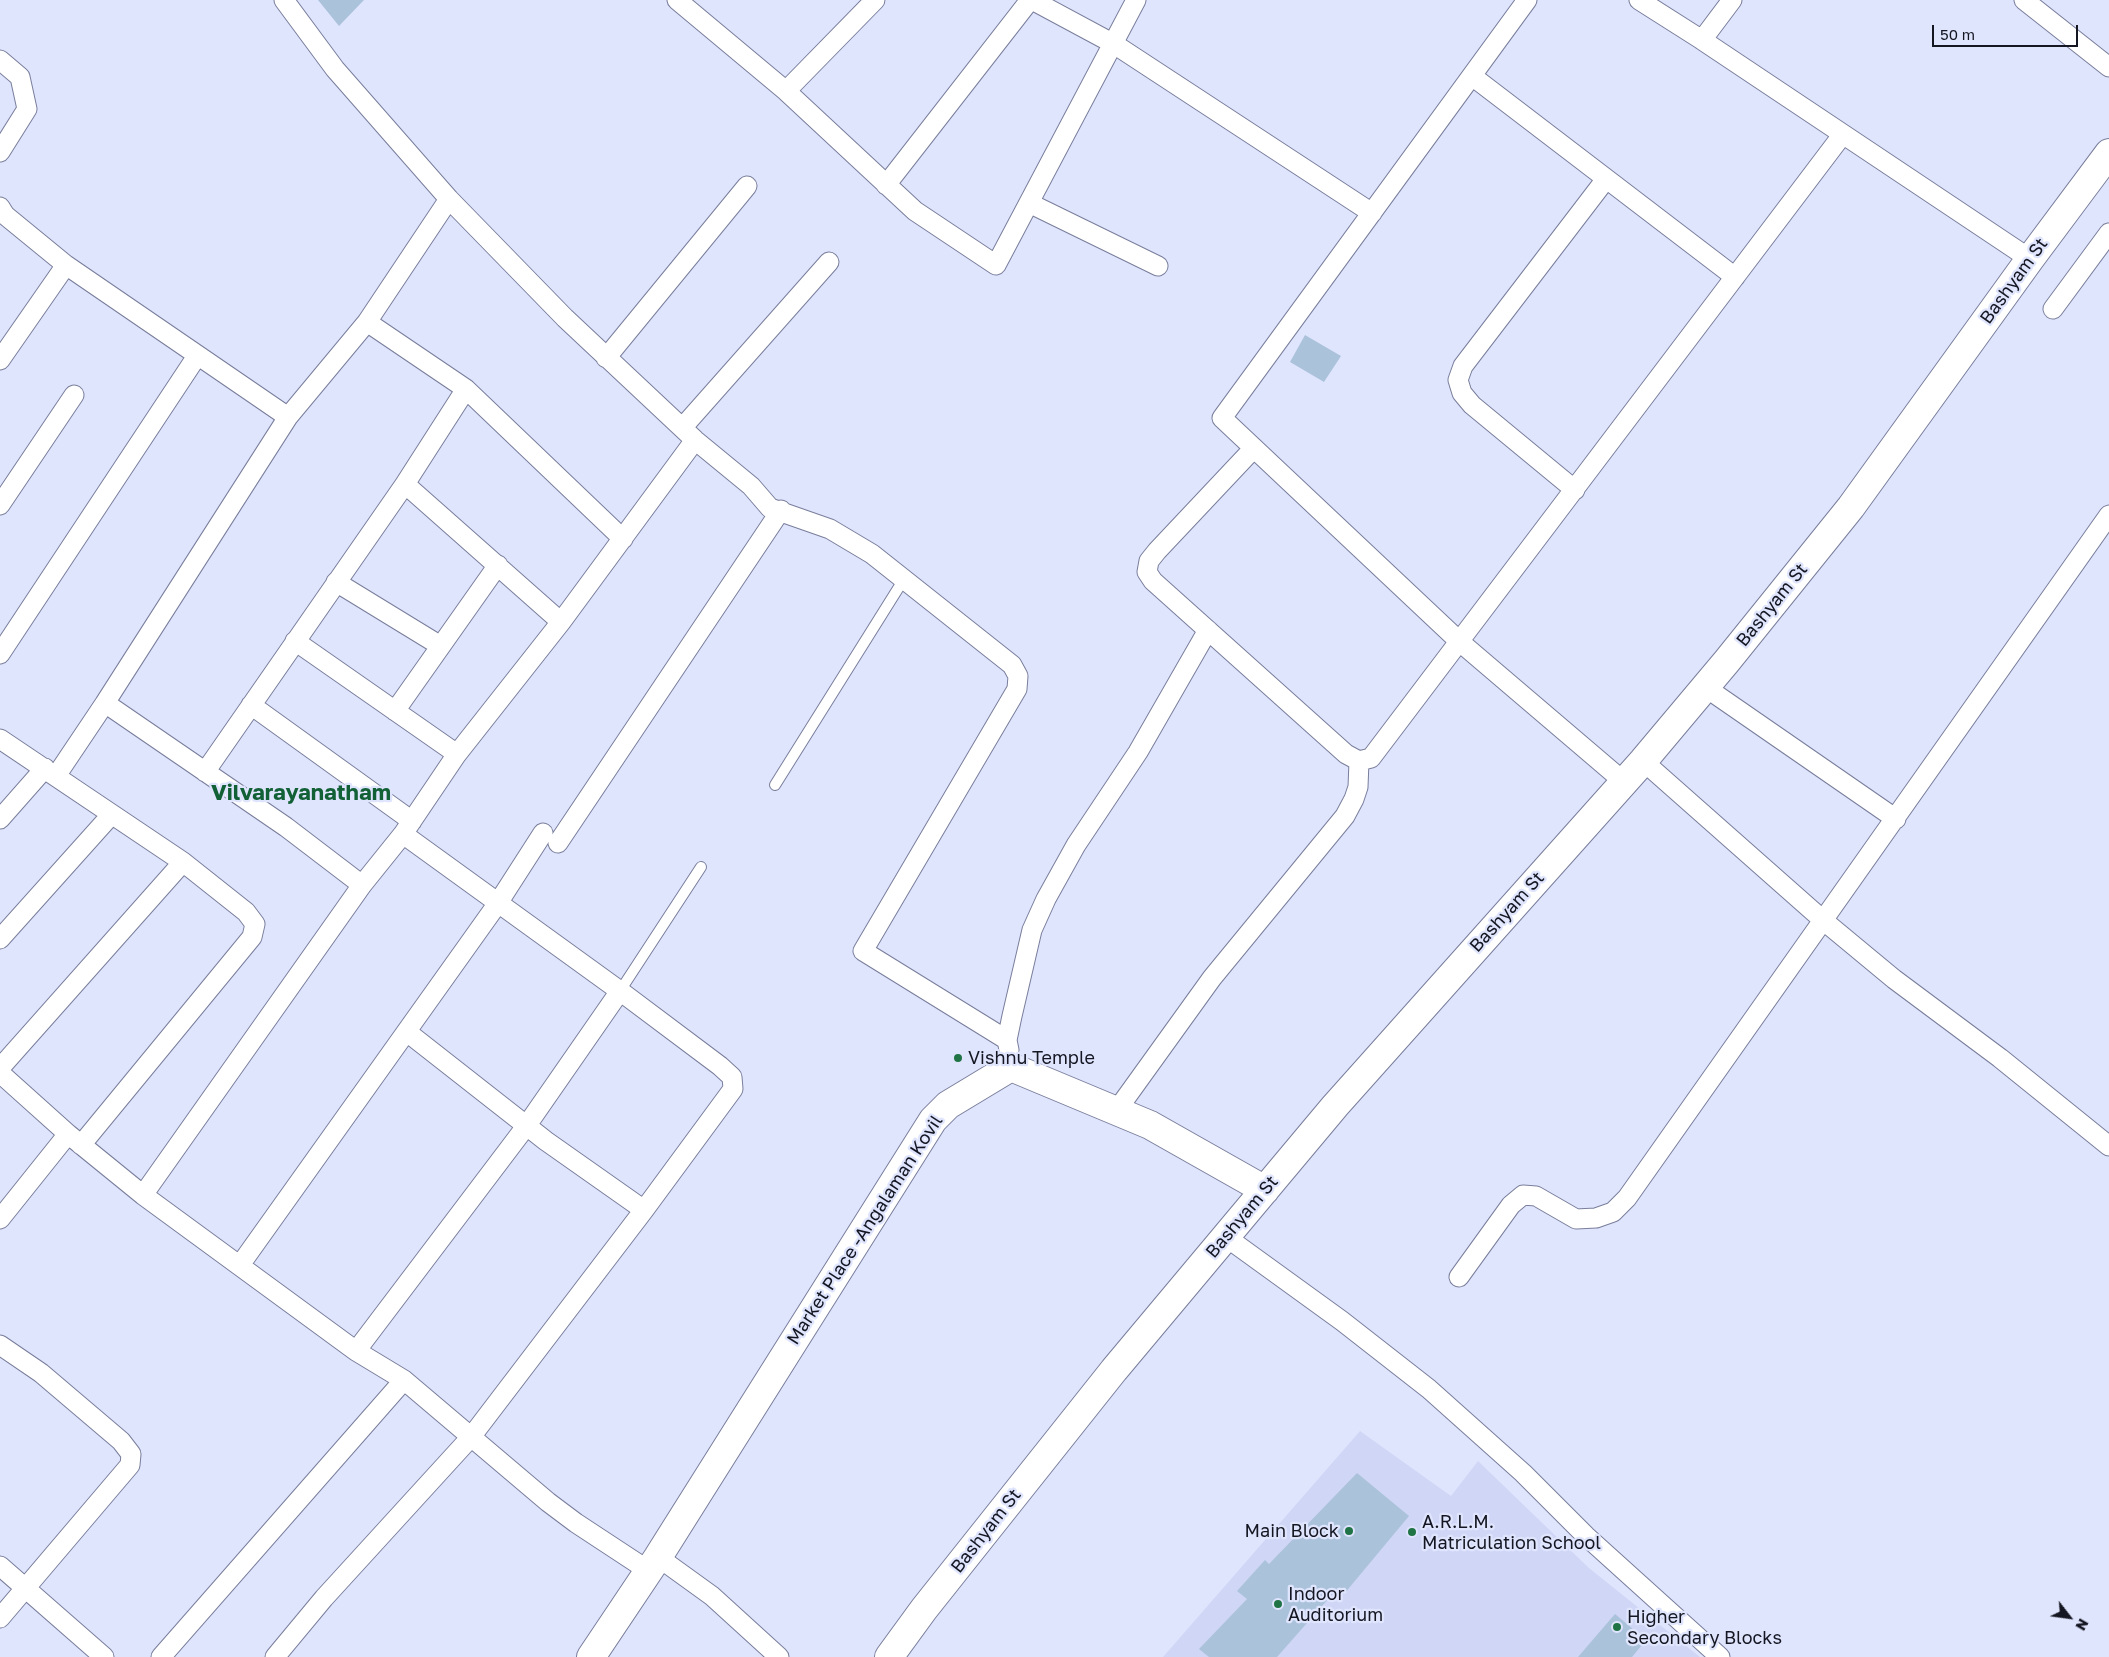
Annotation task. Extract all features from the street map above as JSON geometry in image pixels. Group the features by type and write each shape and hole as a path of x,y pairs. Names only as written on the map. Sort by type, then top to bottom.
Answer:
{"street":[{"path":"284,0 336,69 449,199 606,358 689,434 750,486 770,508 781,510 830,530 872,554 1012,666 1018,676 1017,689 863,951 1007,1040"},
{"path":"677,0 786,91 915,211 996,265 1136,0"},
{"path":"786,91 874,0"},
{"path":"886,185 1031,0 1114,44 1372,213"},
{"path":"1527,0 1222,418 1460,642 1623,781"},
{"path":"1639,0 2030,259"},
{"path":"1702,40 1732,0"},
{"path":"2024,0 2109,67"},
{"path":"0,60 20,77 27,109 0,152"},
{"path":"1472,76 1735,277"},
{"path":"1254,448 1149,561 1147,572 1153,582 1346,754 1359,761 1371,758 1843,134"},
{"name":"Bashyam St","path":"889,1657 924,1609 1107,1378 1335,1106 1623,781 1643,761 1705,687 1851,507 2109,153"},
{"path":"1575,490 1472,406 1462,393 1458,380 1464,366 1606,179"},
{"path":"606,358 747,186"},
{"path":"0,819 51,772 105,703 288,417 367,322 449,199"},
{"path":"1029,203 1158,266"},
{"path":"2,215 66,265 288,417"},
{"path":"2053,308 2109,234"},
{"path":"143,1195 362,885 408,827 457,754 561,622 623,539 689,434 829,262"},
{"path":"0,360 66,265"},
{"path":"367,322 466,389 623,539"},
{"path":"0,654 197,356"},
{"path":"205,772 405,484 466,389"},
{"path":"0,505 74,395"},
{"path":"405,484 561,622"},
{"path":"240,1265 498,902 550,838 781,510"},
{"path":"1459,1277 1511,1204 1523,1195 1536,1196 1576,1219 1596,1218 1614,1212 1626,1198 1824,921 2109,515"},
{"path":"395,711 439,645 498,565"},
{"path":"336,582 439,645"},
{"path":"1208,630 1138,752 1076,845 1046,899 1032,930 1007,1040 1011,1068 1150,1125 1266,1190"},
{"path":"295,642 457,754"},
{"path":"1705,687 1896,818"},
{"path":"105,703 286,827 362,885"},
{"path":"251,705 408,827 498,902 720,1066 732,1077 733,1090 471,1437 324,1598 275,1657"},
{"path":"0,739 183,862 246,912 255,924 252,937 74,1140 0,1219"},
{"path":"1117,1110 1212,978 1345,816 1354,800 1358,787 1359,761"},
{"path":"1643,761 1824,921 1894,979 2000,1058 2109,1146"},
{"path":"0,939 112,814"},
{"path":"0,1068 183,862"},
{"path":"356,1350 527,1125 620,991"},
{"path":"407,1032 546,1141 644,1210"},
{"name":"Market Place -Angalaman Kovil","path":"591,1657 654,1564 933,1120 948,1105 1011,1068"},
{"path":"0,1073 74,1140 143,1195 356,1350 404,1380 569,1518 712,1596 780,1657"},
{"path":"1226,1236 1342,1321 1429,1389 1720,1657"},
{"path":"0,1345 49,1379 122,1441 131,1454 130,1465 0,1618"},
{"path":"161,1657 404,1380"},
{"path":"0,1566 104,1657"}],"lane":[{"path":"775,784 904,579"},
{"path":"620,991 701,867"}],"shaded area":[{"name":"A.R.L.M. Matriculation School","path":"1360,1431 1451,1496 1478,1461 1589,1568 1700,1657 1163,1657"}],"building":[{"path":"318,0 364,0 339,26"},
{"path":"1305,335 1341,356 1324,382 1290,362"},
{"path":"1357,1473 1409,1516 1344,1594 1337,1589 1277,1657 1209,1657 1199,1649 1247,1599 1237,1591 1265,1560 1269,1564"},
{"name":"Higher Secondary Blocks","path":"1615,1614 1646,1640 1632,1657 1578,1657"}],"place":[{"name":"Vishnu Temple","path":"958,1058"},
{"name":"Main Block","path":"1349,1531"},
{"name":"A.R.L.M. Matriculation School","path":"1412,1532"},
{"name":"Indoor Auditorium","path":"1278,1604"},
{"name":"Higher Secondary Blocks","path":"1617,1627"}],"district":[{"name":"Vilvarayanatham","path":"301,793"}]}
